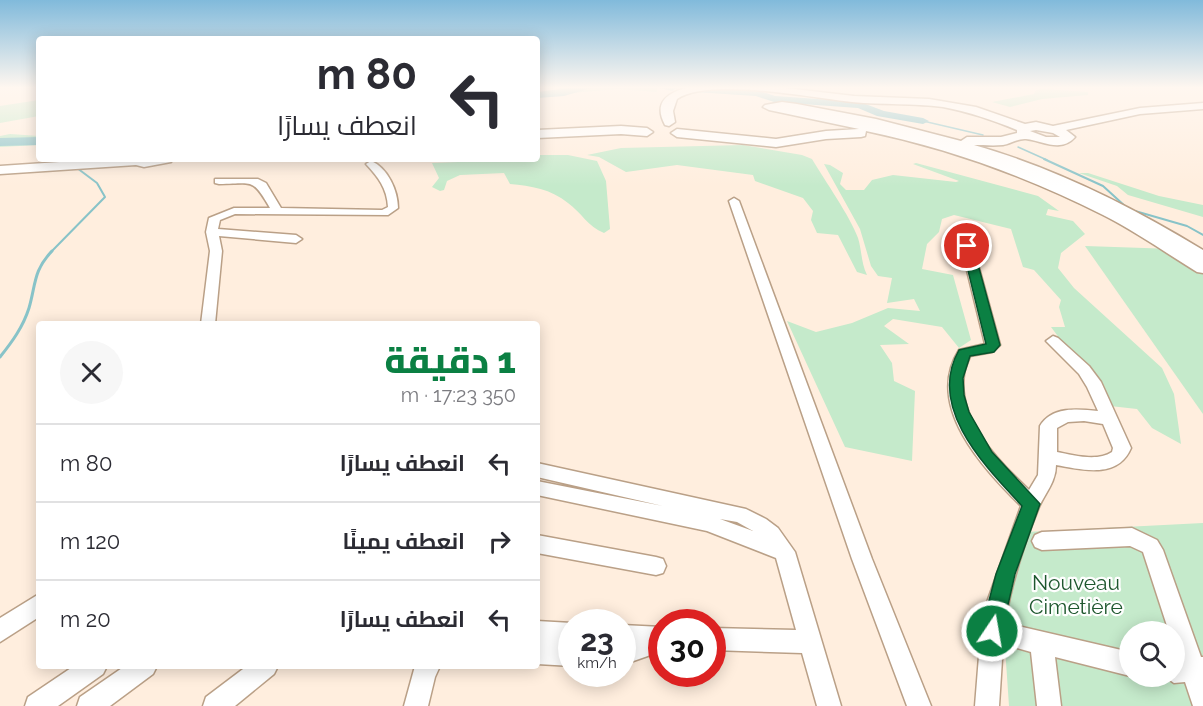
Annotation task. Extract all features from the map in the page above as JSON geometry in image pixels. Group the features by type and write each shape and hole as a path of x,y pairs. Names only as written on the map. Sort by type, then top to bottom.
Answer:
{"highway":[{"path":"648,126 654,120"},
{"path":"668,120 671,130"},
{"path":"671,130 769,138 791,136 803,130 805,124 800,120"},
{"path":"835,120 865,125 955,149 1022,173 1091,204 1163,242 1203,268"},
{"path":"858,120 934,137 1032,170 1118,209 1203,256"},
{"path":"999,120 1030,132"},
{"path":"1001,120 1030,132"},
{"path":"934,137 993,142 1009,140 1030,132 1060,131 1116,120"},
{"path":"540,133 621,130 648,126 770,143 826,135 864,134 896,137 955,149"},
{"path":"1030,132 1008,147 1013,157 1032,170"},
{"path":"0,169 68,162"},
{"path":"0,169 104,162"}],"street":[{"path":"208,321 216,251 212,232 215,218 223,213 277,211 368,215 389,211 394,204 391,192 379,171 371,164"},
{"path":"219,181 262,184 277,211"},
{"path":"734,201 862,559 919,706"},
{"path":"212,232 296,239"},
{"path":"967,246 993,345 989,349 971,350 964,353 956,378 961,412 986,457 1032,504"},
{"path":"1048,457 1094,463 1115,461 1121,456 1122,448 1095,386 1084,370 1053,341"},
{"path":"987,706 992,631 1006,574 1032,504 1047,476 1047,430 1052,421 1067,416 1107,418"},
{"path":"540,471 744,517 771,532 785,552 829,706"},
{"path":"540,489 709,523 785,552"},
{"path":"1042,541 1132,537 1150,546 1156,556 1190,670 1203,702"},
{"path":"540,545 656,566"},
{"path":"0,631 36,606"},
{"path":"992,631 1119,661"},
{"path":"540,632 558,633"},
{"path":"726,639 812,642"},
{"path":"1042,643 1049,706"},
{"path":"540,653 558,654"},
{"path":"37,706 91,669"},
{"path":"89,706 141,669"},
{"path":"215,706 262,669"},
{"path":"416,706 426,669"}],"green space":[{"path":"0,120 17,120 0,123"},
{"path":"10,134 36,136 36,145 0,147 0,136"},
{"path":"743,145 802,155 812,159 854,229 867,275 857,272 838,235 817,233 811,220 813,211 803,198 755,181 753,175 677,165 626,172 599,157 587,155 621,148"},
{"path":"540,155 568,155 597,161 606,181 610,229 604,233 598,230 555,194 533,187 510,184 504,173 460,175 447,181 444,190 440,191 432,187 439,178 432,163 540,162"},
{"path":"824,164 843,173 840,184 846,190 864,190 872,180 893,175 959,181 913,164 1038,196 1059,211 1048,209 1046,215 1073,221 1085,234 1061,253 1058,268 1074,288 1162,368 1174,394 1181,444 1152,428 1137,409 1110,406 1051,327 1065,327 1059,307 1061,300 1034,270 1023,267 1011,229 954,215 942,219 939,232 927,244 922,269 953,275 971,340 959,348 942,327 893,319 884,326 909,344 880,345 892,363 894,381 915,391 912,461 845,447 787,321 816,332 852,323 888,308 920,311 914,299 887,303 892,278 878,276 871,266 860,229"},
{"path":"1079,173 1088,173 1159,196 1203,205 1203,217 1128,195 1117,186"},
{"path":"1085,246 1203,250 1203,414"},
{"name":"Nouveau Cimetière","path":"1203,523 1203,706 1009,706 1003,618 1026,532"}],"waterway":[{"path":"917,120 923,121"},
{"path":"923,121 983,135"},
{"path":"0,142 36,141"},
{"path":"1018,147 1047,160"},
{"path":"1044,159 1103,186 1126,207"},
{"path":"50,253 105,197 97,183 77,168"},
{"path":"1135,211 1187,226 1203,235"},
{"path":"0,357 24,322 38,271 52,251"}],"route":[{"path":"967,246 993,345 992,348 986,350 967,351 960,360 956,378 961,412 986,457 1032,504 1006,574 992,631"}]}
